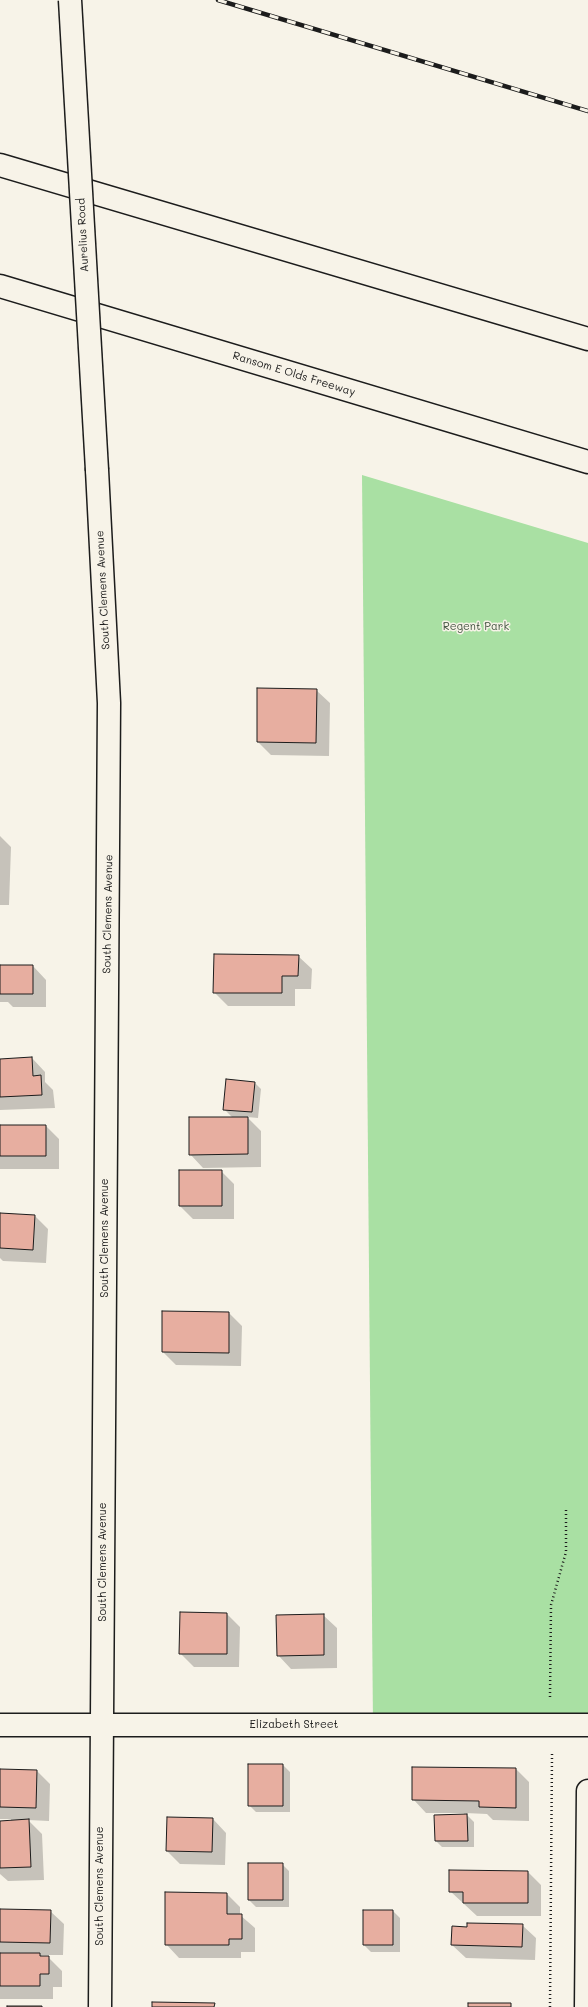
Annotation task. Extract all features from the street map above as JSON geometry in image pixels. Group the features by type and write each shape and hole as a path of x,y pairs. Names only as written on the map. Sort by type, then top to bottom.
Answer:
{"main road":[{"name":"Aurelius Road","path":"70,0 97,470"},
{"path":"0,165 588,339"},
{"name":"Ransom E Olds Freeway","path":"0,286 588,462"},
{"name":"South Clemens Avenue","path":"97,470 109,703 100,2007"},
{"name":"Elizabeth Street","path":"0,1725 588,1725"},
{"path":"588,1725 588,1736"},
{"path":"586,2007 588,1791"}],"path":[{"path":"550,2007 551,1604 566,1552 566,1510"}],"green space":[{"name":"Regent Park","path":"362,475 588,543 588,1725 373,1725"}],"building":[{"path":"257,688 317,689 316,743 257,742"},
{"path":"214,954 299,955 298,976 282,976 282,993 213,993"},
{"path":"0,965 33,965 33,994 0,994"},
{"path":"32,1057 33,1076 41,1075 42,1095 0,1097 0,1059"},
{"path":"226,1079 255,1082 252,1112 223,1110"},
{"path":"189,1117 248,1117 248,1154 189,1155"},
{"path":"0,1125 46,1125 46,1156 0,1156"},
{"path":"179,1170 222,1170 222,1206 179,1206"},
{"path":"0,1213 35,1215 33,1250 0,1248"},
{"path":"162,1311 229,1312 229,1353 162,1352"},
{"path":"180,1612 227,1613 227,1654 179,1654"},
{"path":"324,1614 324,1655 277,1656 276,1615"},
{"path":"248,1764 283,1764 283,1806 248,1806"},
{"path":"412,1767 516,1768 516,1808 479,1807 479,1801 412,1800"},
{"path":"0,1769 37,1770 36,1808 0,1807"},
{"path":"467,1814 468,1841 435,1841 434,1815"},
{"path":"167,1817 213,1818 212,1852 166,1851"},
{"path":"29,1819 31,1867 0,1868 0,1821"},
{"path":"248,1863 283,1863 283,1900 248,1900"},
{"path":"449,1870 528,1871 528,1903 463,1903 463,1892 449,1892"},
{"path":"165,1892 227,1893 227,1914 242,1914 242,1939 229,1939 229,1945 165,1945"},
{"path":"0,1909 51,1910 50,1943 0,1942"},
{"path":"363,1910 393,1910 393,1945 363,1945"},
{"path":"467,1923 523,1924 522,1947 451,1945 452,1926 467,1927"},
{"path":"0,1953 40,1953 40,1956 49,1956 49,1974 40,1974 40,1986 0,1986"},
{"path":"152,2002 215,2003 214,2007 152,2007"},
{"path":"468,2003 511,2003 511,2007 468,2007"},
{"path":"42,2006 42,2007 7,2007"}],"railway":[{"path":"218,0 588,111"}]}
